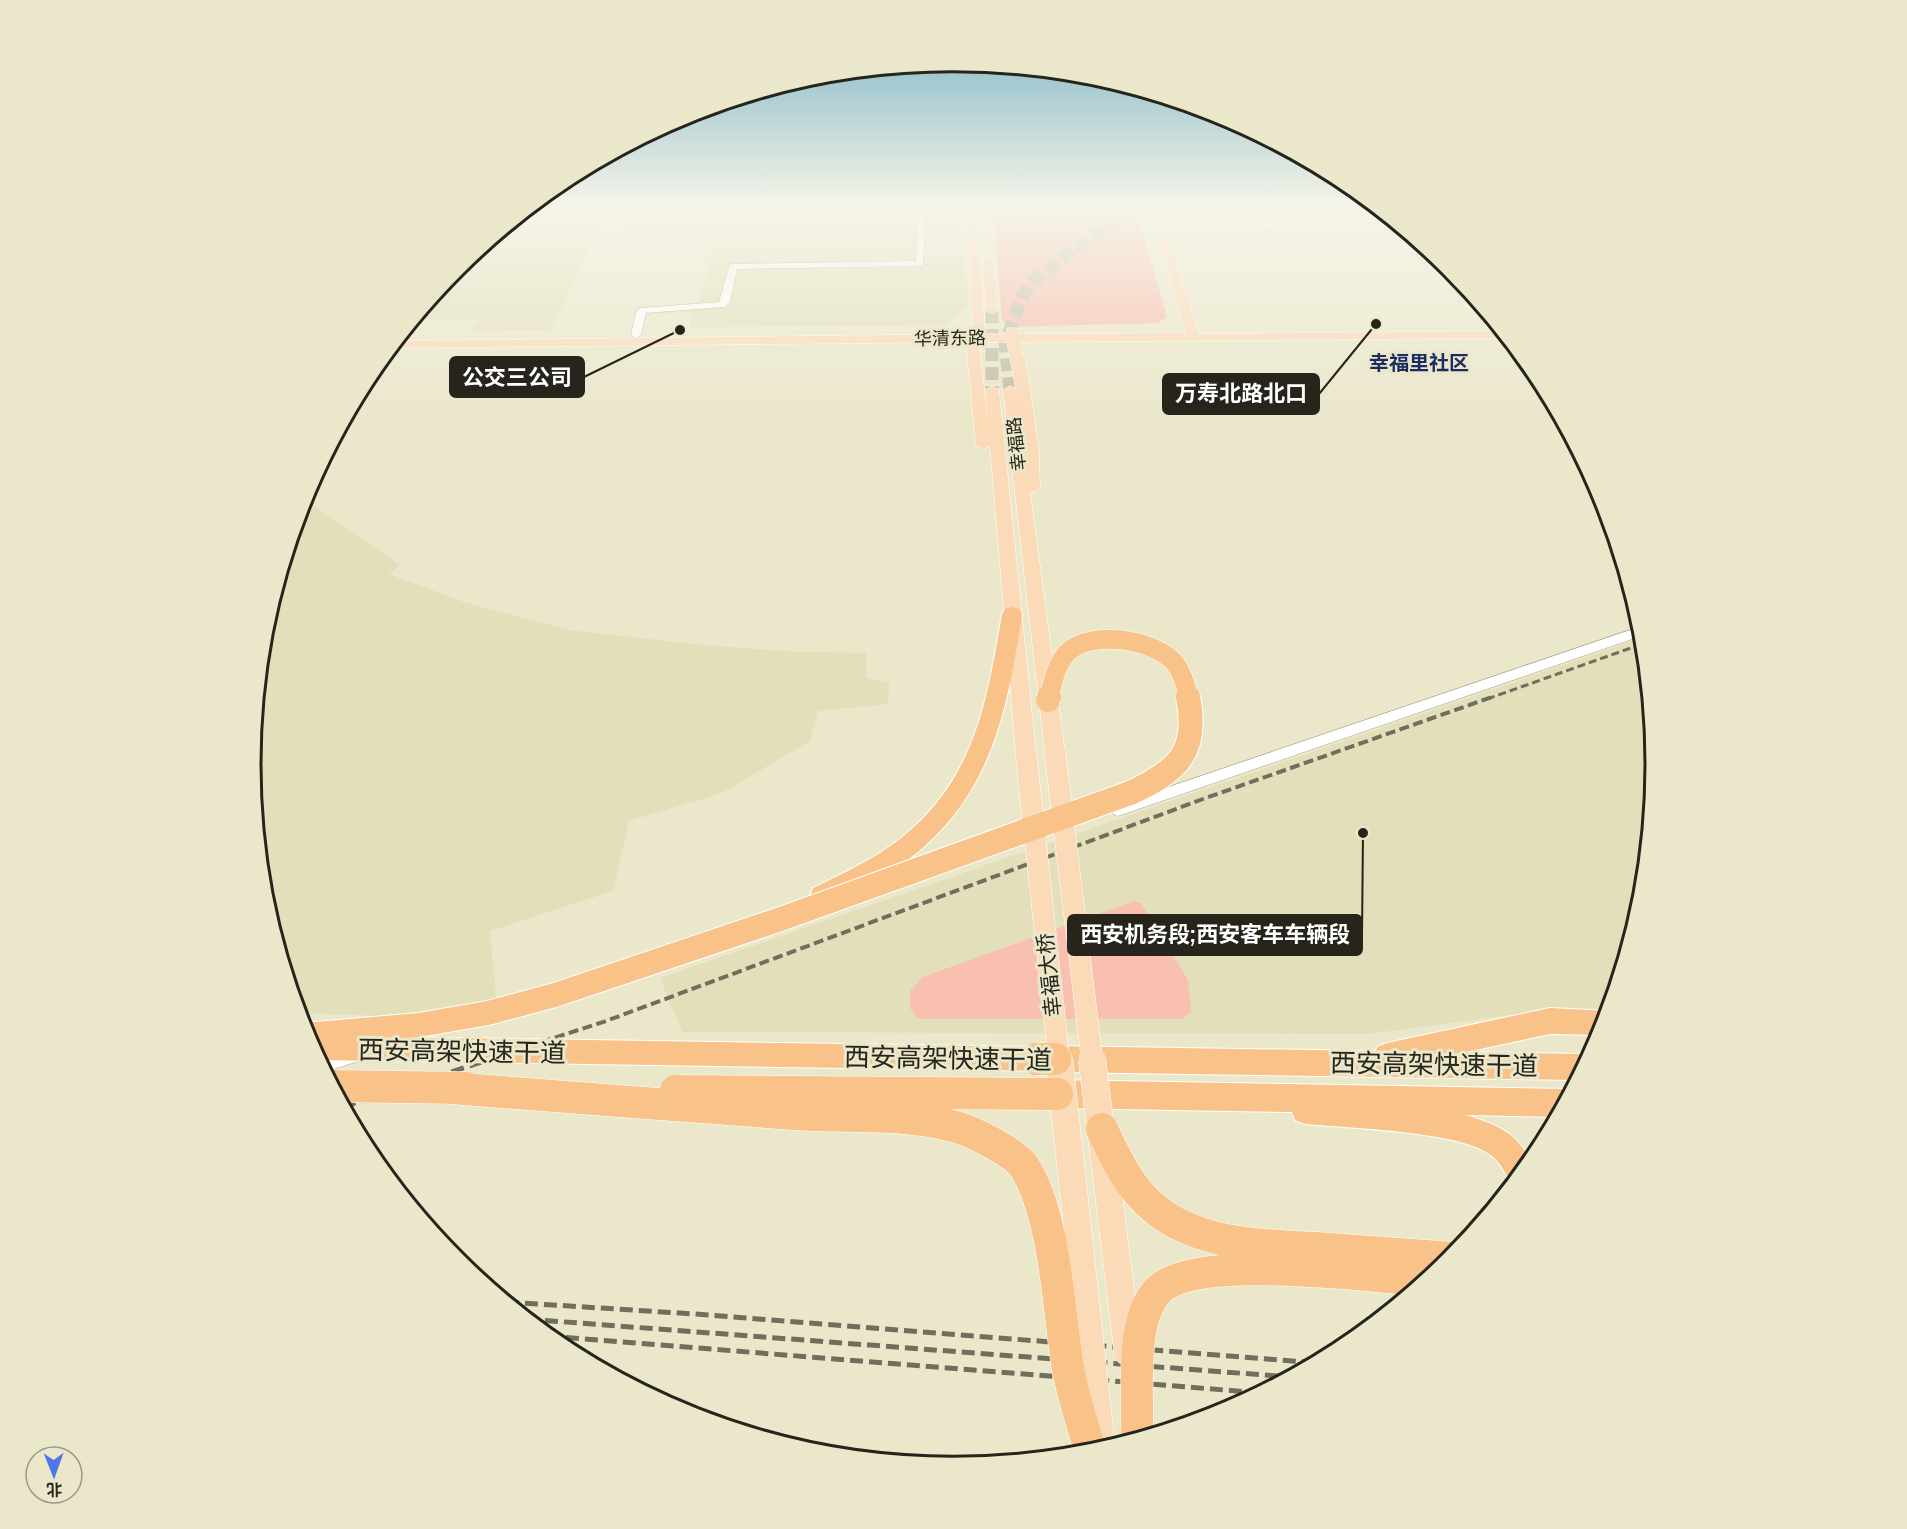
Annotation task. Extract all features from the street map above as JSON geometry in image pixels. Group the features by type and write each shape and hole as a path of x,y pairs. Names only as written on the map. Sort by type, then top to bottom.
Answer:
{"highway":[{"path":"778,920 857,877 909,845 968,780 992,725 1000,693 1012,614"},
{"path":"316,1034 419,1025 488,1013 597,983 1130,794 1171,772 1181,761 1188,748 1192,733 1192,717 1182,675 1171,659 1141,645 1098,639 1071,649 1063,658 1048,700"},
{"path":"1360,1063 1418,1048 1550,1021 1596,1022"},
{"name":"西安高架快速干道","path":"322,1048 1577,1067"},
{"name":"西安高架快速干道","path":"340,1086 1057,1094 1557,1103"},
{"path":"451,1088 798,1114 897,1117 955,1126 975,1133 1024,1166 1038,1194 1054,1264 1067,1365 1088,1444"},
{"path":"1163,1096 1446,1125 1477,1132 1501,1144 1518,1165"},
{"path":"1102,1129 1120,1169 1133,1188 1149,1205 1188,1228 1213,1237 1246,1243 1440,1257"},
{"path":"1138,1431 1142,1326 1155,1292 1170,1280 1182,1275 1227,1270 1284,1270 1415,1280"}],"main road":[{"path":"974,276 976,335 995,497"},
{"path":"990,276 992,310"},
{"path":"1175,276 1192,333"},
{"name":"华清东路","path":"1192,333 1490,327"},
{"path":"1012,334 1015,355 1020,367 1032,452 1030,475 1039,552 1036,601"},
{"name":"华清东路","path":"403,345 1012,334 1496,335"},
{"name":"华清东路","path":"409,337 976,335"},
{"path":"400,348 479,342"},
{"name":"幸福路","path":"992,390 995,497"},
{"name":"幸福路","path":"1010,390 1022,498"},
{"name":"幸福大桥","path":"995,497 1005,538 1068,1156 1101,1441"},
{"name":"幸福大桥","path":"1022,498 1138,1432"}],"street":[{"path":"636,335 641,312 644,310 722,305 725,302 731,276"},
{"path":"933,872 1634,633"},
{"path":"328,1062 460,1026"}],"shaded area":[{"path":"463,276 577,276 550,330 471,331 479,319 424,319"},
{"path":"706,276 966,276 968,307 946,325 690,327 694,312 633,315 636,306 698,305"},
{"path":"999,276 1155,276 1167,317 1158,323 1011,327 1002,320"},
{"path":"312,505 400,565 389,574 467,603 569,630 703,645 799,652 866,653 866,677 889,683 888,704 818,711 810,741 722,793 629,821 613,891 490,931 497,1006 463,1019 308,1013 285,944 274,900 262,810 262,719 274,629 298,542"},
{"path":"1635,640 1645,719 1645,810 1633,900 1622,944 1598,1016 1525,1013 1368,1034 682,1032 660,978"},
{"path":"1134,901 1141,903 1188,980 1191,1012 1182,1019 918,1019 910,1008 910,991 923,977"}],"tunnel":[{"path":"1010,390 1005,343 1022,297 1038,276"},
{"path":"992,310 992,390"}],"railway":[{"path":"1487,699 1636,646"},
{"path":"486,1060 606,1021 1203,799 1492,697"},
{"path":"350,1105 491,1059"},
{"path":"518,1303 695,1314 1303,1362"},
{"path":"541,1320 1278,1376"},
{"path":"565,1337 1247,1392"}],"place":[{"name":"万寿北路北口","path":"1376,324"},
{"name":"公交三公司","path":"680,330"},
{"name":"西安机务段;西安客车车辆段","path":"1363,833"}],"district":[{"name":"幸福里社区","path":"1419,362"}]}
